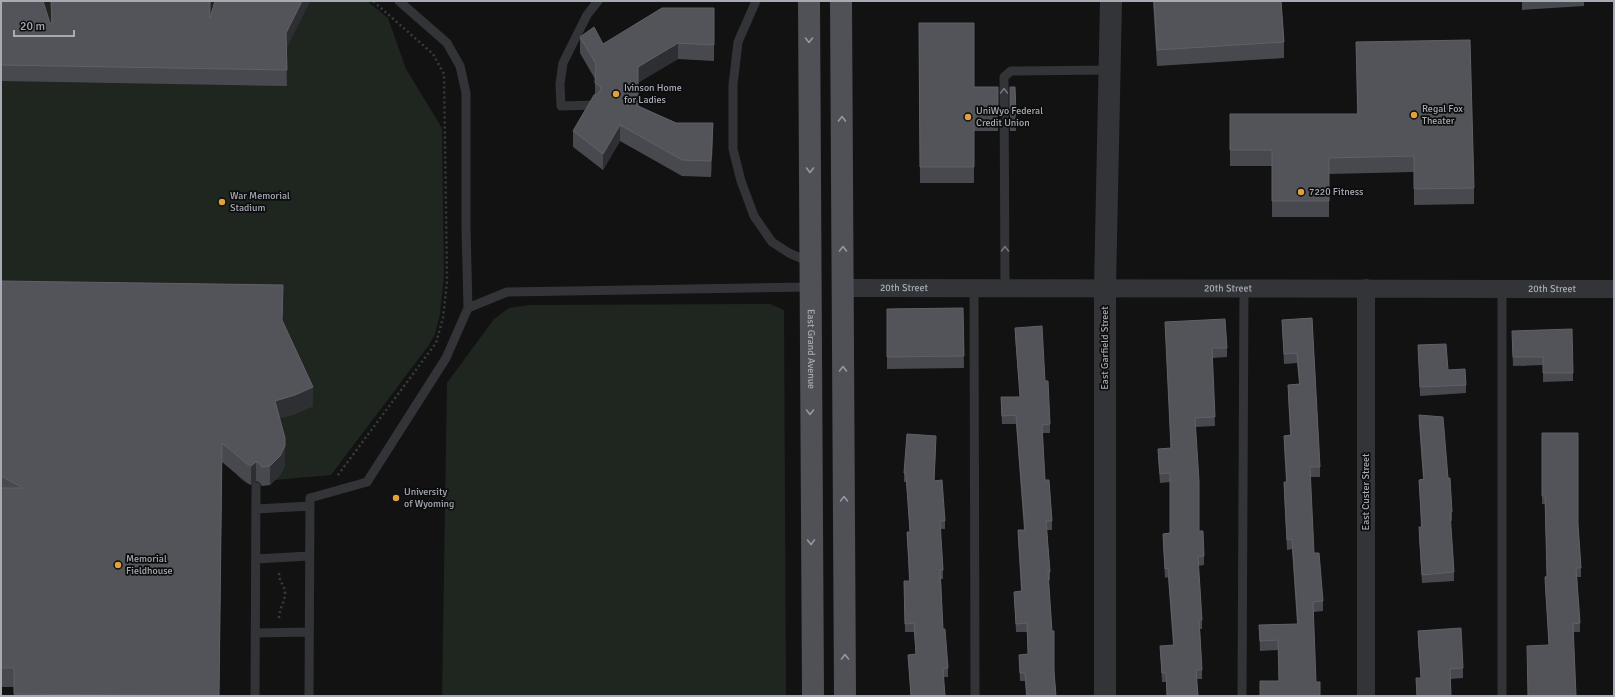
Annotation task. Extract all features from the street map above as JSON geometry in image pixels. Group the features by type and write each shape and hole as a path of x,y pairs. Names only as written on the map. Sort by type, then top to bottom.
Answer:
{"main road":[{"name":"East Grand Avenue","path":"809,1 813,696"},
{"path":"841,1 845,696"}],"street":[{"name":"East Garfield Street","path":"1105,696 1105,288 1111,1"},
{"name":"20th Street","path":"843,288 1614,289"},
{"name":"East Custer Street","path":"1366,288 1366,696"}],"lane":[{"path":"309,696 310,498 367,482 446,358 468,308 466,226 466,93 460,66 446,43 399,1"},
{"path":"594,105 561,106 560,84 563,63 587,15 598,1"},
{"path":"756,1 738,42 733,85 733,149 741,181 754,216 772,242 789,253 810,262"},
{"path":"1005,288 1004,77 1011,71 1110,70"},
{"path":"468,308 506,292 810,287"},
{"path":"974,288 975,696"},
{"path":"1242,696 1244,288"},
{"path":"1502,288 1502,696"},
{"path":"255,696 256,487"},
{"path":"256,508 310,506"},
{"path":"256,559 310,556"},
{"path":"256,633 310,632"}],"path":[{"path":"324,494 436,342 443,318 447,281 444,74 433,54 373,1"},
{"path":"279,557 279,579 285,595 279,615 279,633"}],"shaded area":[{"name":"War Memorial Stadium","path":"1,1 367,1 388,18 406,69 442,128 444,276 440,314 435,334 429,345 331,475 275,480 259,486 248,484 238,477 235,472 222,432 1,488"},
{"path":"770,304 784,310 786,696 442,696 447,383 494,319 509,308 530,305"}],"building":[{"path":"1,1 43,1 50,23 52,23 51,1 210,1 210,18 215,1 302,1 286,33 287,70 1,65"},
{"path":"1154,1 1281,1 1284,42 1157,50"},
{"name":"Ivinson Home for Ladies","path":"662,8 714,8 714,45 678,43 638,67 638,106 676,123 713,123 711,161 682,160 620,125 603,154 573,131 594,95 598,94 601,89 600,86 595,83 596,64 580,37 594,27 603,44"},
{"name":"UniWyo Federal Credit Union","path":"919,23 974,23 974,87 998,87 998,115 974,115 974,167 920,167"},
{"path":"1470,40 1474,188 1414,189 1414,156 1329,158 1329,201 1272,201 1272,150 1230,150 1230,114 1358,114 1356,42"},
{"path":"1010,87 1015,87 1016,115 1010,115"},
{"path":"1,281 283,285 282,320 313,387 295,395 275,401 285,438 285,446 280,456 270,466 262,467 256,462 251,466 222,443 219,696 14,694 14,668 1,668 1,488 23,488 1,476"},
{"path":"963,308 964,356 887,357 887,309"},
{"path":"1312,318 1320,467 1310,467 1314,553 1319,553 1323,601 1313,602 1316,682 1320,682 1320,696 1260,696 1260,681 1279,681 1278,640 1260,641 1259,625 1298,624 1292,539 1287,540 1284,482 1287,482 1284,436 1291,435 1288,385 1300,384 1297,353 1284,354 1282,320"},
{"path":"1225,319 1227,348 1212,348 1215,417 1195,418 1199,481 1199,531 1203,531 1204,556 1198,557 1202,620 1199,620 1202,670 1196,670 1198,696 1167,696 1166,673 1162,673 1160,646 1174,645 1168,568 1165,569 1163,534 1170,533 1170,473 1160,474 1158,449 1171,448 1165,322"},
{"path":"1042,326 1045,381 1048,381 1050,424 1042,425 1045,480 1049,480 1052,521 1046,521 1050,572 1048,572 1052,631 1054,631 1054,672 1056,696 1027,696 1025,673 1020,673 1019,655 1028,654 1027,623 1016,624 1014,592 1022,591 1018,530 1025,530 1016,415 1002,416 1001,397 1020,397 1015,328"},
{"path":"1572,329 1573,373 1543,373 1543,357 1513,357 1512,331"},
{"path":"1446,344 1448,370 1465,369 1466,385 1420,387 1418,345"},
{"path":"1419,415 1443,417 1448,478 1450,478 1452,512 1450,512 1454,572 1422,575 1419,527 1422,527 1419,480 1424,479"},
{"path":"1542,433 1578,433 1578,524 1581,568 1576,568 1580,623 1573,624 1576,696 1528,696 1527,646 1549,645 1545,577 1547,576 1545,496 1542,496"},
{"path":"907,434 936,436 934,481 942,480 945,521 940,521 943,570 940,570 943,629 945,629 948,668 943,669 945,696 911,696 908,655 916,654 914,623 905,624 904,581 910,581 907,532 910,532 906,473 904,473"},
{"path":"1461,628 1463,668 1450,669 1451,696 1417,696 1416,678 1421,678 1418,631"}],"place":[{"name":"Ivinson Home for Ladies","path":"616,94"},
{"name":"Regal Fox Theater","path":"1414,115"},
{"name":"UniWyo Federal Credit Union","path":"968,117"},
{"name":"7220 Fitness","path":"1301,192"},
{"name":"War Memorial Stadium","path":"222,202"},
{"name":"University of Wyoming","path":"396,498"},
{"name":"Memorial Fieldhouse","path":"118,565"}]}
